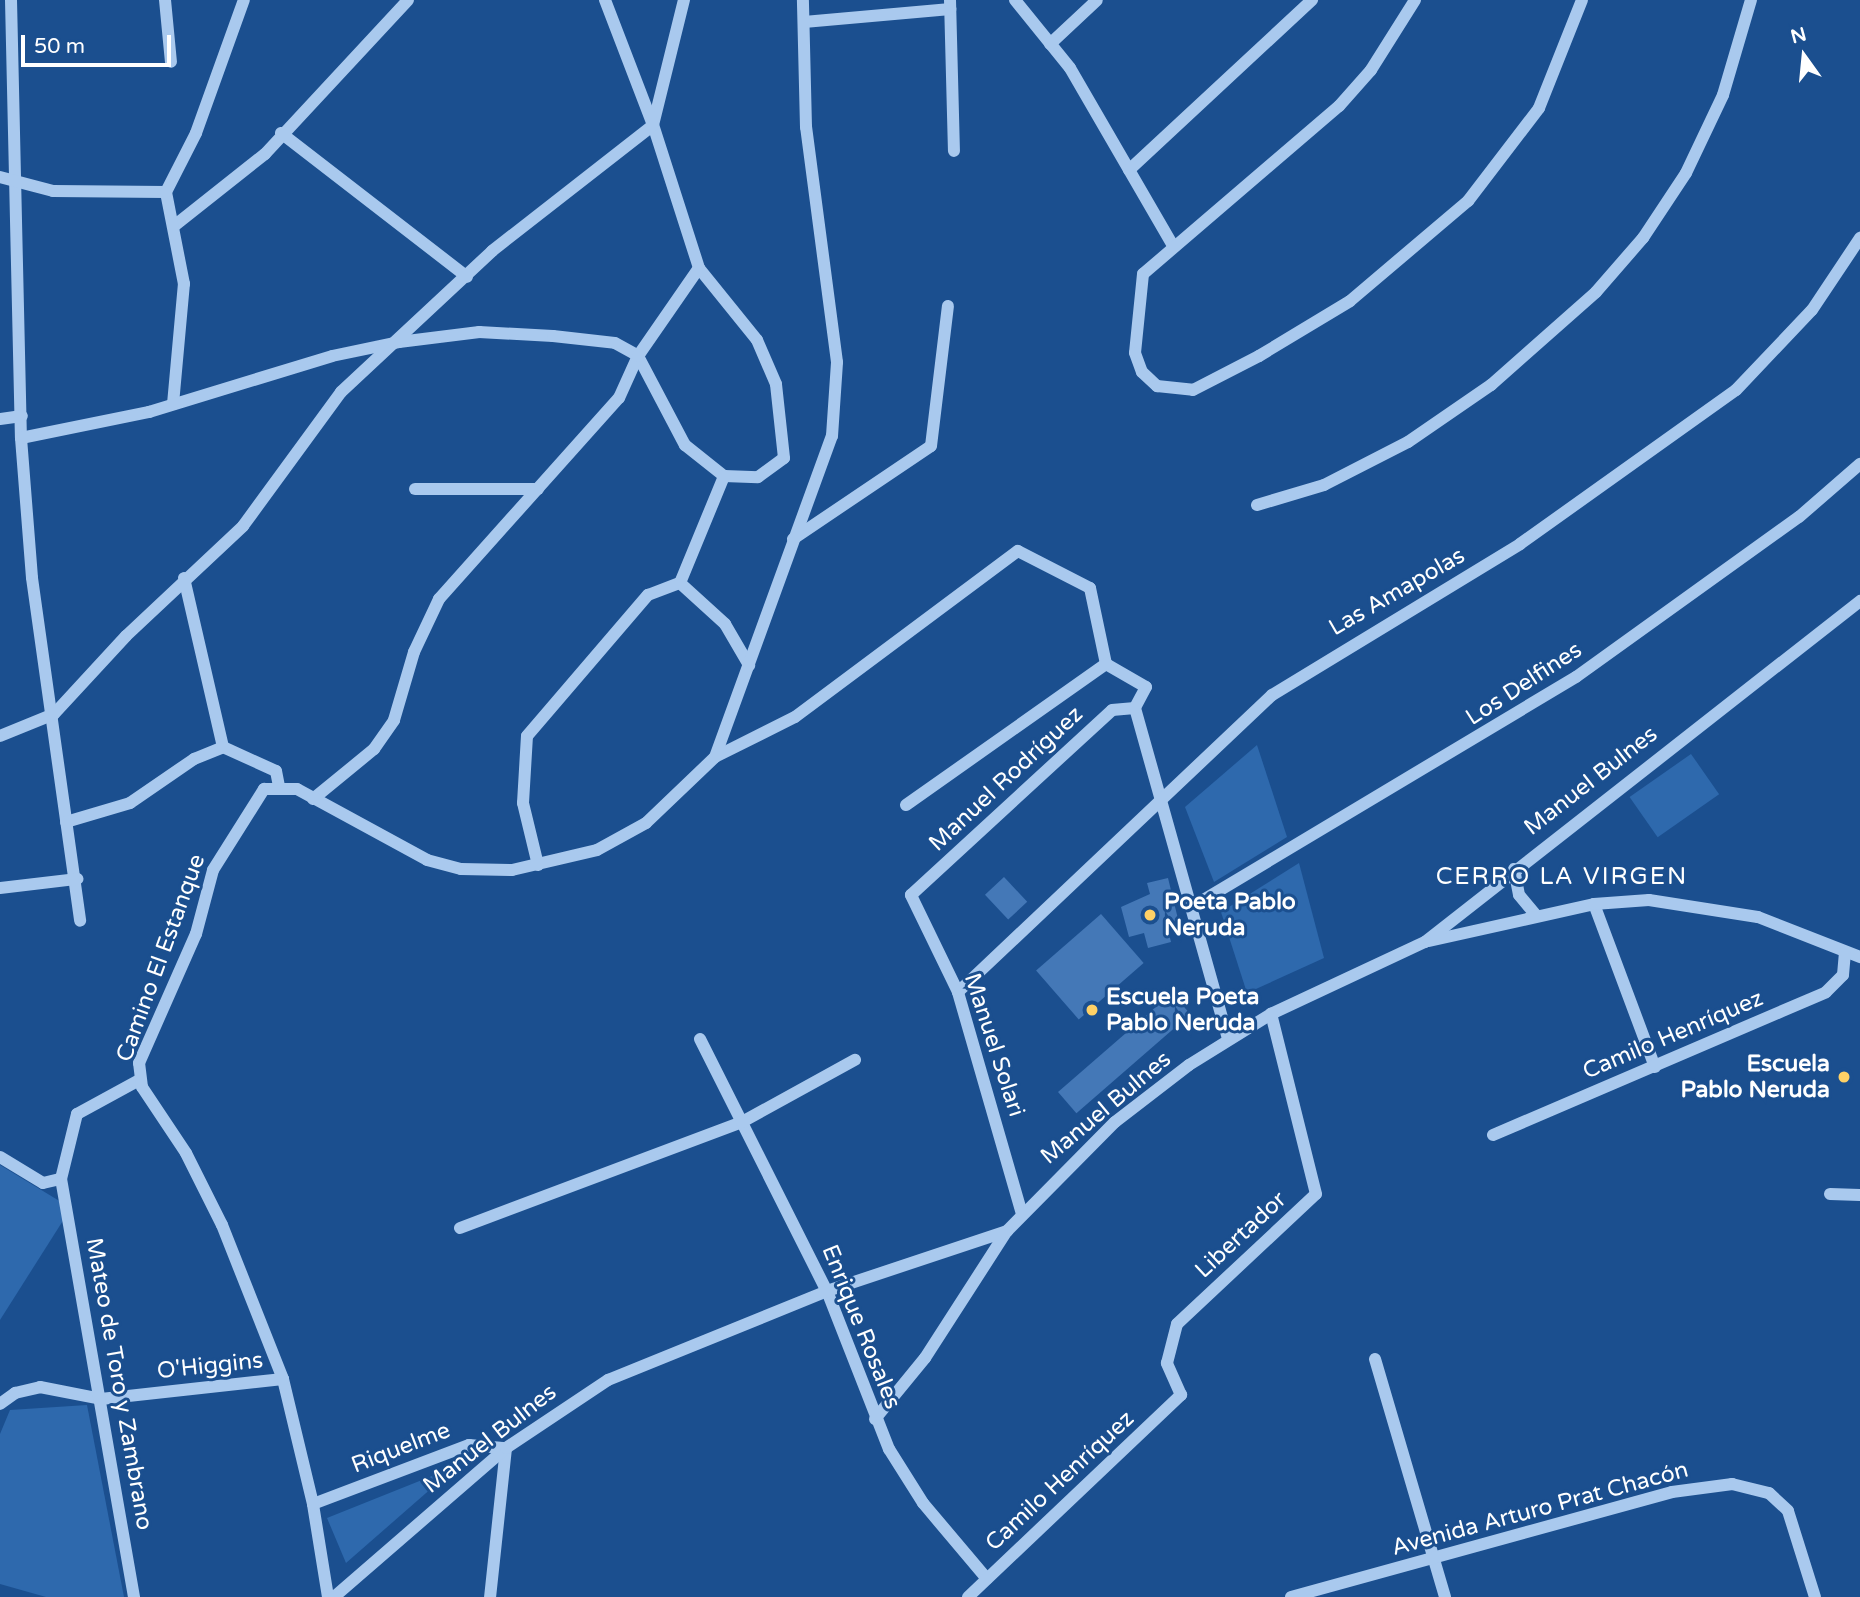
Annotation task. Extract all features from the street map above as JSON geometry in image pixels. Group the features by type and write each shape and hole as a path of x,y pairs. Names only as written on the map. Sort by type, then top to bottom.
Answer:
{"street":[{"path":"11,0 18,180 21,438 32,578 54,714 66,822 77,879 80,920"},
{"path":"165,0 171,62"},
{"path":"173,404 184,284 166,192 196,133 244,0"},
{"path":"174,226 265,153 408,0"},
{"path":"21,438 173,404 392,344 491,333 615,343 638,356 685,445 724,476 758,477 784,458 785,427 776,384 757,340 699,268 653,125 605,0"},
{"path":"0,736 54,714 184,579 243,526 341,392 530,220 653,125 684,0"},
{"path":"715,757 832,436 837,362 806,127 803,0"},
{"path":"1015,0 1050,44 1173,246"},
{"path":"1050,44 1097,0"},
{"path":"1129,170 1312,0"},
{"path":"1415,0 1371,69 1339,106 1256,183 1173,246 1139,281 1135,353 1149,380 1184,392 1259,356 1350,301 1468,201 1539,108 1581,0"},
{"path":"1257,505 1324,485 1408,442 1491,385 1597,292 1643,238 1686,173 1723,95 1751,0"},
{"path":"804,22 950,5 954,151"},
{"path":"281,133 467,277"},
{"path":"0,177 52,191 166,192"},
{"name":"Las Amapolas","path":"958,992 1160,796 1299,674 1520,544 1708,413 1788,338 1860,238"},
{"path":"313,799 374,749 394,720 414,652 439,599 619,398 638,356 699,268"},
{"path":"793,540 931,446 948,306"},
{"path":"0,419 22,416"},
{"name":"Los Delfines","path":"1191,908 1576,677 1798,517 1860,464"},
{"path":"538,865 523,803 527,736 648,595 680,583 724,476"},
{"path":"415,489 538,489"},
{"path":"66,822 130,803 194,759 223,747 276,771 279,786 313,799 443,865 512,870 597,850 646,823 715,757 795,717 1018,551 1090,588 1106,664 1146,687 1135,708 1228,1039"},
{"path":"184,579 223,747"},
{"path":"680,583 725,624 749,665"},
{"name":"Manuel Bulnes","path":"875,1419 925,1358 1007,1231 1115,1122 1228,1039 1271,1014 1425,942 1514,869 1860,601"},
{"path":"906,805 1106,664"},
{"name":"Manuel Rodríguez","path":"911,895 1112,710 1135,708"},
{"name":"Camino El Estanque","path":"279,786 255,796 213,870 196,934 139,1063 139,1080 204,1185 283,1379 313,1504 328,1597"},
{"path":"1514,869 1519,895 1536,915"},
{"path":"0,888 77,879"},
{"name":"Manuel Solari","path":"911,895 958,992 1022,1214"},
{"path":"1425,942 1594,904 1649,900 1704,905 1758,917 1860,957"},
{"path":"1594,904 1655,1067"},
{"name":"Camilo Henríquez","path":"1493,1135 1826,992 1843,975 1845,952"},
{"name":"Libertador","path":"1181,1395 1167,1363 1177,1324 1316,1194 1271,1014"},
{"name":"Enrique Rosales","path":"700,1039 827,1290 875,1419 911,1485 987,1579"},
{"path":"460,1228 742,1122 855,1060"},
{"path":"0,1157 43,1183 61,1179 77,1114 139,1080"},
{"name":"Mateo de Toro y Zambrano","path":"61,1179 134,1597"},
{"path":"1830,1194 1860,1195"},
{"name":"Manuel Bulnes","path":"334,1597 506,1448 608,1380 827,1290 1007,1231"},
{"path":"1375,1359 1446,1597"},
{"name":"O'Higgins","path":"0,1404 15,1393 40,1387 101,1399 283,1379"},
{"name":"Camilo Henríquez","path":"968,1597 1181,1395"},
{"name":"Riquelme","path":"313,1504 469,1445 506,1448"},
{"path":"490,1597 506,1448"},
{"name":"Avenida Arturo Prat Chacón","path":"1291,1597 1672,1492 1745,1484 1769,1493 1788,1511 1815,1597"}],"shaded area":[{"path":"1257,745 1287,837 1214,882 1185,807"},
{"path":"1691,754 1719,794 1658,837 1630,797"},
{"path":"1299,863 1324,958 1247,993 1221,912"},
{"path":"0,1165 71,1208 0,1320"},
{"path":"87,1405 124,1597 46,1597 0,1584 0,1434 10,1410"},
{"path":"457,1466 346,1563 327,1518"}],"building":[{"path":"1004,877 1027,902 1008,920 985,895"},
{"name":"Poeta Pablo Neruda","path":"1168,878 1179,923 1167,926 1171,942 1148,948 1144,933 1129,937 1121,907 1150,894 1147,883"},
{"path":"1101,914 1144,963 1079,1019 1036,970"},
{"path":"1172,993 1190,1014 1076,1113 1058,1092"}],"place":[{"name":"Poeta Pablo Neruda","path":"1150,915"},
{"name":"Escuela Poeta Pablo Neruda","path":"1092,1010"},
{"name":"Escuela Pablo Neruda","path":"1844,1077"}],"district":[{"name":"CERRO LA VIRGEN","path":"1562,877"}]}
